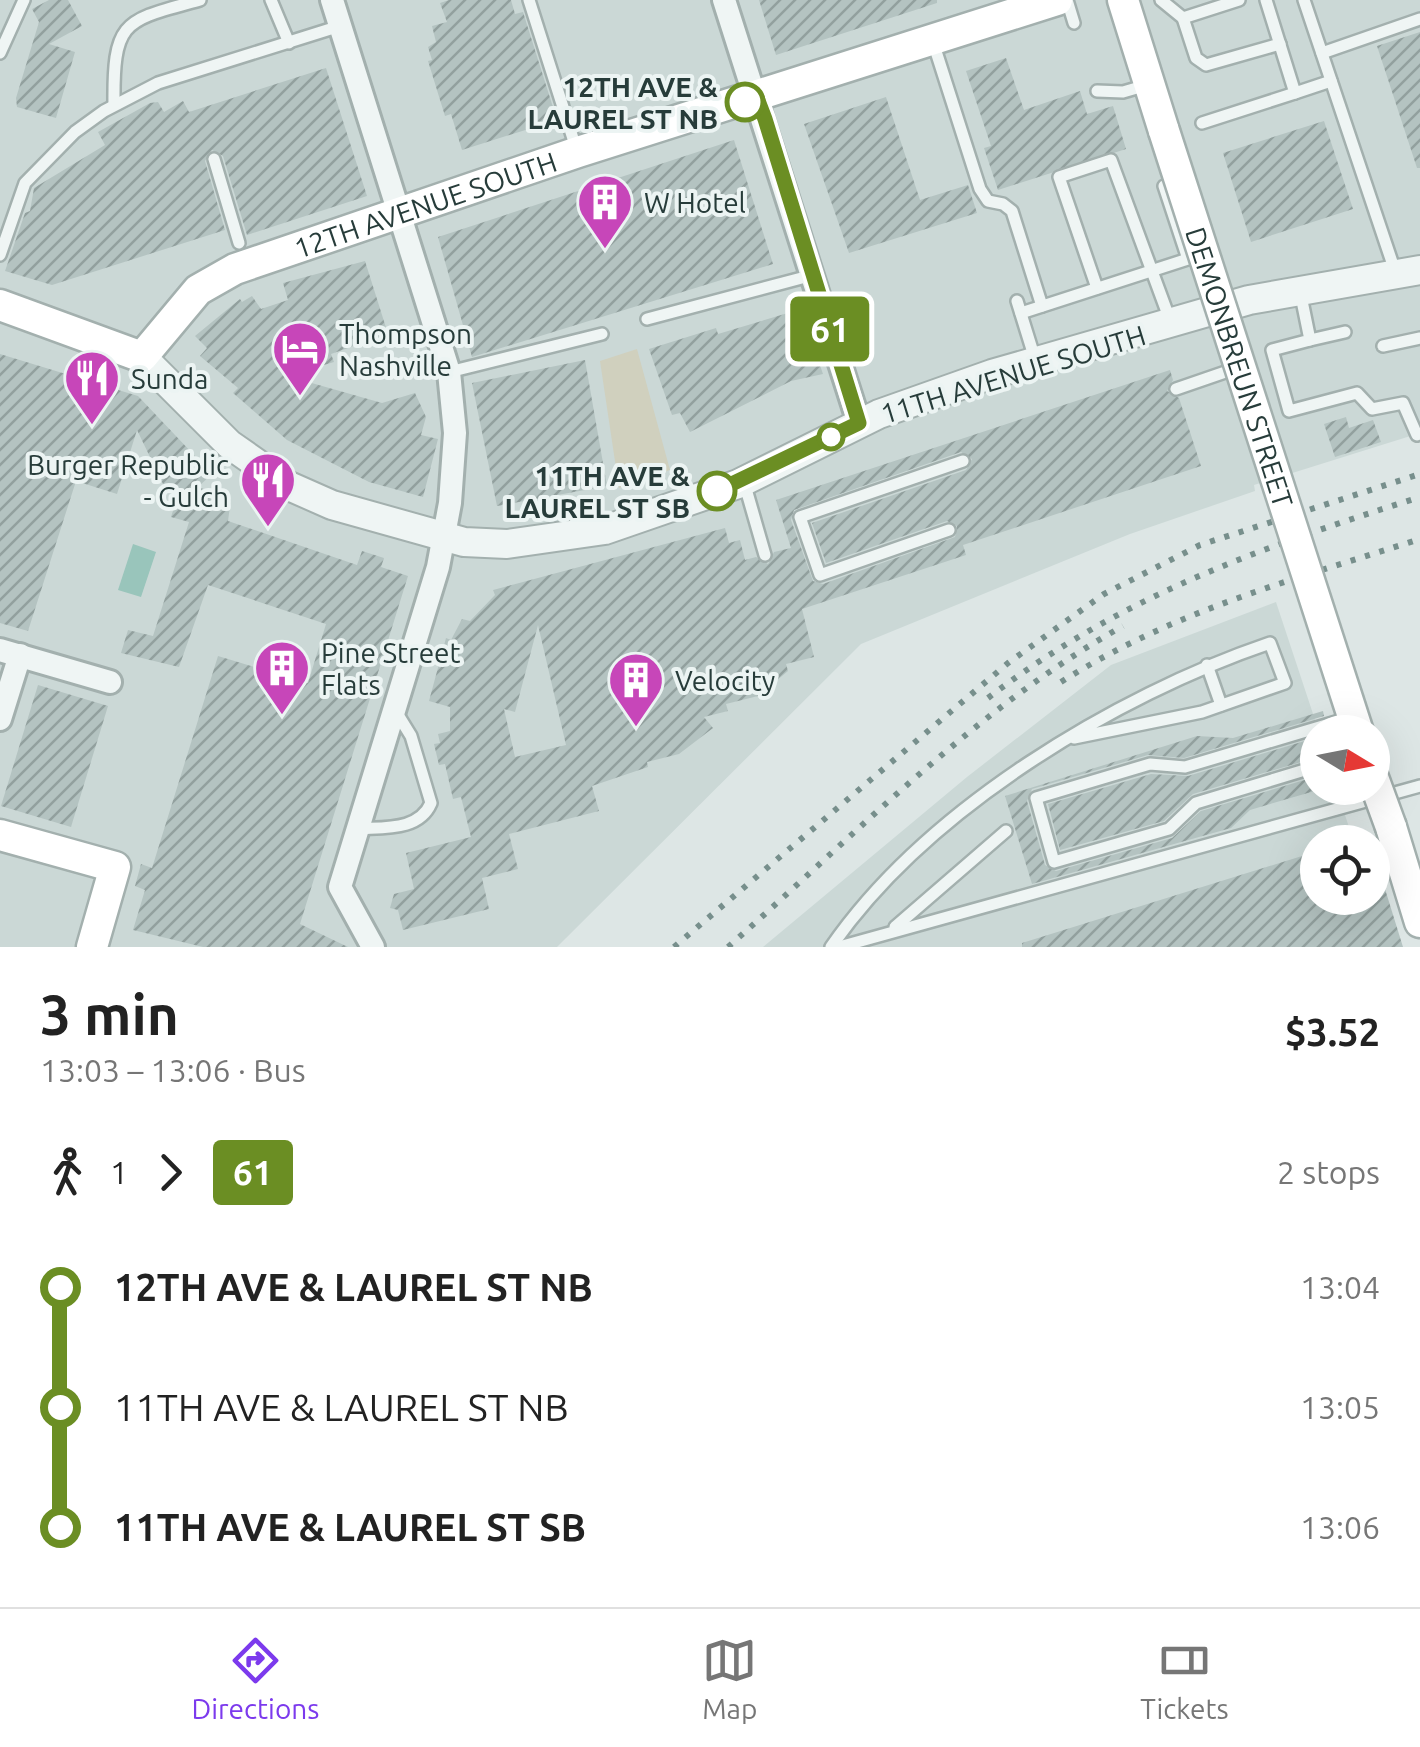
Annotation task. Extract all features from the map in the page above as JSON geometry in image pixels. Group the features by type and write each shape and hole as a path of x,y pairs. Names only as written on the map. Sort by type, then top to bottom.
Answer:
{"main road":[{"name":"DEMONBREUN STREET","path":"1123,0 1352,715"},
{"name":"12TH AVENUE SOUTH","path":"142,356 198,290 236,269 578,152 933,42 1066,11"},
{"path":"0,305 142,356"},
{"path":"1383,805 1420,922"},
{"path":"0,834 116,867 92,947"}],"street":[{"path":"332,0 449,372 456,433 444,536 340,887 373,947"},
{"path":"724,0 859,423"},
{"name":"11TH AVENUE SOUTH","path":"142,356 229,444 289,486 332,505 464,542 507,544 605,530 744,480 859,423 1036,361 1249,300 1408,272"},
{"path":"0,719 10,652 110,682"}],"lane":[{"path":"0,53 24,0"},
{"path":"114,104 119,37 134,19 200,0"},
{"path":"271,0 289,43"},
{"path":"528,0 578,152"},
{"path":"1066,0 1066,11"},
{"path":"1161,0 1182,18 1196,58 1206,65 1280,44"},
{"path":"1182,18 1239,0"},
{"path":"1266,0 1295,93"},
{"path":"1304,0 1408,272"},
{"path":"1322,53 1420,20"},
{"path":"0,255 25,183 75,132 114,104 158,83 340,26"},
{"path":"933,42 980,189 988,202 1012,211 1042,306"},
{"path":"1202,123 1332,81"},
{"path":"1097,91 1123,92 1150,84"},
{"path":"214,159 238,244"},
{"path":"1097,288 1059,177 1112,160 1149,270 1172,324"},
{"path":"1036,361 1019,307 1042,306 1188,258 1164,186"},
{"path":"646,319 814,275"},
{"path":"1300,291 1310,340"},
{"path":"1346,332 1272,350 1289,412 1358,393 1372,409 1403,403 1417,436"},
{"path":"449,372 602,334"},
{"path":"1382,346 1420,338"},
{"path":"1176,389 1241,366"},
{"path":"949,530 820,575 800,517 964,461"},
{"path":"744,480 765,555"},
{"path":"831,947 861,904 997,782 1074,738 1207,664 1270,643 1285,683 1220,706 1074,738"},
{"path":"1207,664 1220,706"},
{"path":"357,829 414,822 425,816 431,804 411,736 394,709"},
{"path":"1300,738 1185,766 1150,764 1036,798 1054,862 1168,828 1196,804 1300,772"},
{"path":"839,947 1420,786"},
{"path":"892,930 1006,831"}],"shaded area":[{"path":"0,0 1420,0 1420,433 1254,485 1255,491 1130,534 861,644 557,947 0,947"},
{"path":"637,349 670,470 619,488 600,361"},
{"path":"133,544 156,552 141,597 118,590"},
{"path":"1276,602 1313,715 1300,715 1300,805 1342,805 1348,825 1300,825 1300,915 1378,915 1388,947 763,947 967,777 1111,665"}],"building":[{"path":"49,0 68,0 82,26 49,44 75,52 56,118 17,107 16,98 39,22 32,9"},
{"path":"511,0 515,14 523,12 557,120 462,150 451,114 445,116 428,61 432,60 428,47 436,42 432,26 447,22 440,3"},
{"path":"759,0 937,0 937,3 776,55"},
{"path":"1420,32 1420,168 1417,168 1377,46"},
{"path":"1006,58 1024,110 1080,91 1087,114 1113,106 1126,149 998,190 984,148 991,146 966,71"},
{"path":"326,68 367,196 247,235 223,156 212,150 205,161 225,230 52,285 5,271 25,213 30,211 34,188 105,145 98,132 150,103 158,102 164,112 183,101 189,112"},
{"path":"886,97 920,200 968,185 977,213 849,253 804,124"},
{"path":"1324,121 1353,209 1251,242 1223,153"},
{"name":"W Hotel","path":"734,140 773,264 472,357 438,237"},
{"name":"Thompson Nashville","path":"365,261 388,334 331,354 334,362 287,376 382,403 415,393 426,417 421,435 438,439 423,497 369,482 287,440 233,393 238,388 200,356 207,348 195,336 240,299 242,302 252,296 261,309 288,300 283,283"},
{"path":"801,309 823,374 791,381 690,432 680,413 672,415 649,349 716,328 718,334"},
{"name":"Pine Street Flats","path":"0,354 138,396 212,474 198,487 231,499 228,521 357,565 362,551 384,558 381,567 408,576 300,924 348,947 203,947 133,930 145,890 135,886 141,864 152,868 218,656 308,683 326,624 208,585 179,667 121,653 128,630 153,636 189,522 171,517 180,489 163,484 137,430 117,494 76,481 28,631 0,623"},
{"path":"585,360 607,486 497,506 472,383"},
{"name":"Velocity","path":"1170,370 1173,380 1167,391 1179,398 1201,466 963,545 966,555 802,609 814,657 786,664 788,671 758,696 726,704 728,711 704,717 713,728 679,754 647,762 648,767 592,786 599,811 509,834 518,869 482,878 489,909 403,930 398,910 390,908 394,894 414,889 406,853 471,837 461,797 453,799 445,764 439,765 434,744 440,743 438,734 450,731 450,707 429,701 446,638 451,640 462,619 470,621 495,595 493,590 725,528 729,543 740,540 745,560 756,557 768,564 774,552 791,548 776,500","holes":["961,452 972,459 966,470 812,523 826,563 947,521 957,526 955,537 823,584 813,581 791,520 794,510","538,625 566,745 515,757 504,709 515,712"]},
{"path":"1346,417 1349,428 1373,420 1381,442 1335,457 1324,424"},
{"path":"38,685 108,706 71,827 1,806"},
{"path":"1300,718 1300,723 1184,758 1148,755 1032,789 1027,801 1045,865 1056,871 1172,838 1201,811 1300,781 1300,795 1250,810 1231,828 1032,884 1005,796 1197,736 1233,738"},
{"path":"1300,742 1300,762 1193,794 1164,821 1060,850 1048,804 1151,774 1188,776"},
{"path":"1300,857 1300,915 1390,915 1390,905 1403,947 1022,947 1022,943"}],"railway":[{"path":"674,947 1008,663 1104,594 1200,545 1420,474"},
{"path":"988,698 1038,662 1141,603 1249,556 1420,497"},
{"path":"1061,682 1191,616 1420,539"},
{"path":"728,947 967,734 1017,695 1123,626"}],"bus line":[{"name":"61","path":"717,491 859,423 765,119 757,98 745,102"}],"place":[{"name":"12TH AVE & LAUREL ST NB","path":"745,102"},
{"name":"W Hotel","path":"605,251"},
{"name":"Thompson Nashville","path":"300,398"},
{"name":"Sunda","path":"92,427"},
{"name":"11TH AVE & LAUREL ST SB","path":"717,491"},
{"name":"Burger Republic - Gulch","path":"268,529"},
{"name":"Pine Street Flats","path":"282,717"},
{"name":"Velocity","path":"636,729"}]}
